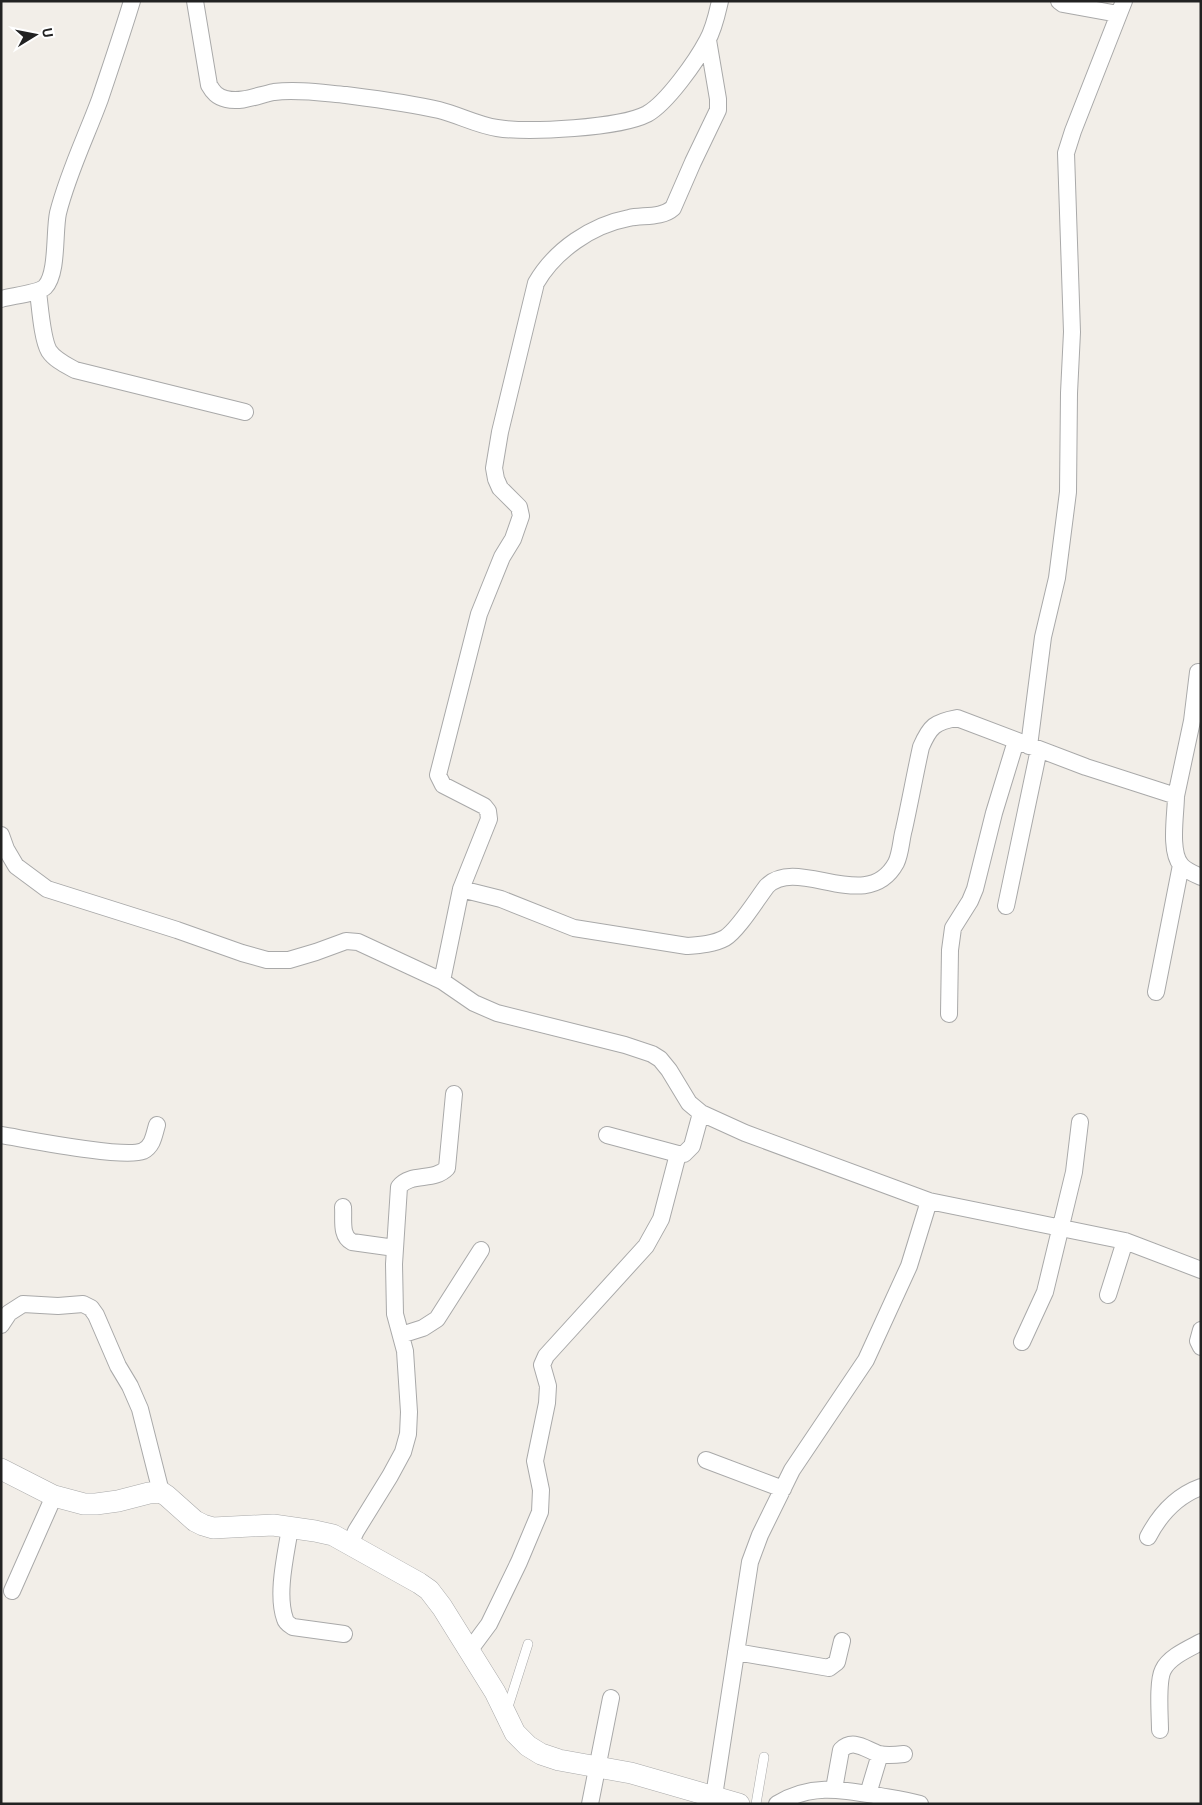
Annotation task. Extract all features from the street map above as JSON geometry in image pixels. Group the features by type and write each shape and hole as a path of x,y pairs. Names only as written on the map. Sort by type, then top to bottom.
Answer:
{"street":[{"path":"1,299 17,294 38,292 49,282 55,250 56,222 65,187 99,100 132,1"},
{"path":"195,1 209,85 214,93 224,99 236,101 275,92 337,94 442,111 452,116 497,128 552,129 628,120 647,114 659,105 684,76 708,40 720,1"},
{"path":"1059,1 1098,12 1121,8"},
{"path":"1006,906 1043,637 1057,578 1068,492 1072,332 1066,153 1072,131 1121,8"},
{"path":"442,981 461,889 489,819 488,811 484,806 443,785 438,775 479,614 502,557 513,539 521,516 519,507 500,488 494,468 500,432 536,283 542,273 561,252 587,233 606,224 628,218 668,212 673,208 718,110 718,99 708,40"},
{"path":"38,292 45,341 49,352 66,366 75,370 245,412"},
{"path":"1198,672 1192,721 1176,796 1174,842 1176,854 1181,865 1201,877"},
{"path":"461,889 501,899 574,928 687,946 706,945 725,938 733,931 766,886 773,880 788,876 858,886 883,878 897,861 921,747 928,732 939,722 958,718 1086,767 1176,796"},
{"path":"949,1014 950,950 953,928 970,901 975,889 994,813 1028,745"},
{"path":"1,835 6,849 16,866 48,889 267,960 288,960 346,941 358,942 442,981 474,1003 497,1014 626,1045 652,1054 660,1059 670,1070 689,1103 701,1113 744,1133 928,1201 1125,1241 1201,1270"},
{"path":"1156,992 1181,865"},
{"path":"350,1544 399,1460 408,1434 409,1412 405,1351 395,1314 395,1248 400,1187 403,1182 409,1179 436,1176 448,1168 454,1094"},
{"path":"607,1135 684,1154 692,1146 701,1113"},
{"path":"1022,1342 1045,1292 1074,1172 1080,1122"},
{"path":"1,1135 92,1150 131,1153 143,1151 152,1145 157,1125"},
{"path":"469,1651 489,1624 519,1562 540,1512 541,1490 535,1461 548,1386 542,1365 546,1356 646,1246 661,1219 678,1154"},
{"path":"714,1796 750,1562 792,1470 866,1360 909,1266 928,1201"},
{"path":"343,1206 344,1235 347,1240 395,1248"},
{"path":"1108,1295 1125,1241"},
{"path":"401,1335 423,1328 437,1319 481,1250"},
{"path":"1,1325 9,1312 23,1304 58,1306 83,1304 91,1308 140,1409 161,1492 195,1521 203,1525 213,1528 273,1526 332,1535 419,1583 429,1590 442,1607 495,1692 515,1733 528,1746 541,1754 559,1760 631,1774 739,1804"},
{"path":"1201,1330 1198,1340 1201,1348"},
{"path":"706,1460 783,1489"},
{"path":"1,1469 54,1496 84,1504 96,1504 161,1492"},
{"path":"1148,1537 1157,1520 1175,1501 1189,1491 1201,1487"},
{"path":"12,1591 54,1496"},
{"path":"290,1528 283,1573 282,1599 285,1620 294,1627 344,1634"},
{"path":"736,1652 829,1668 837,1662 842,1641"},
{"path":"1160,1730 1160,1681 1163,1670 1173,1658 1201,1642"},
{"path":"590,1804 611,1698"},
{"path":"834,1789 841,1750 848,1745 854,1744 880,1754 904,1754"},
{"path":"868,1794 880,1754"},
{"path":"777,1804 807,1791 834,1789 920,1804"}],"lane":[{"path":"505,1714 528,1644"},
{"path":"756,1804 764,1757"}]}
